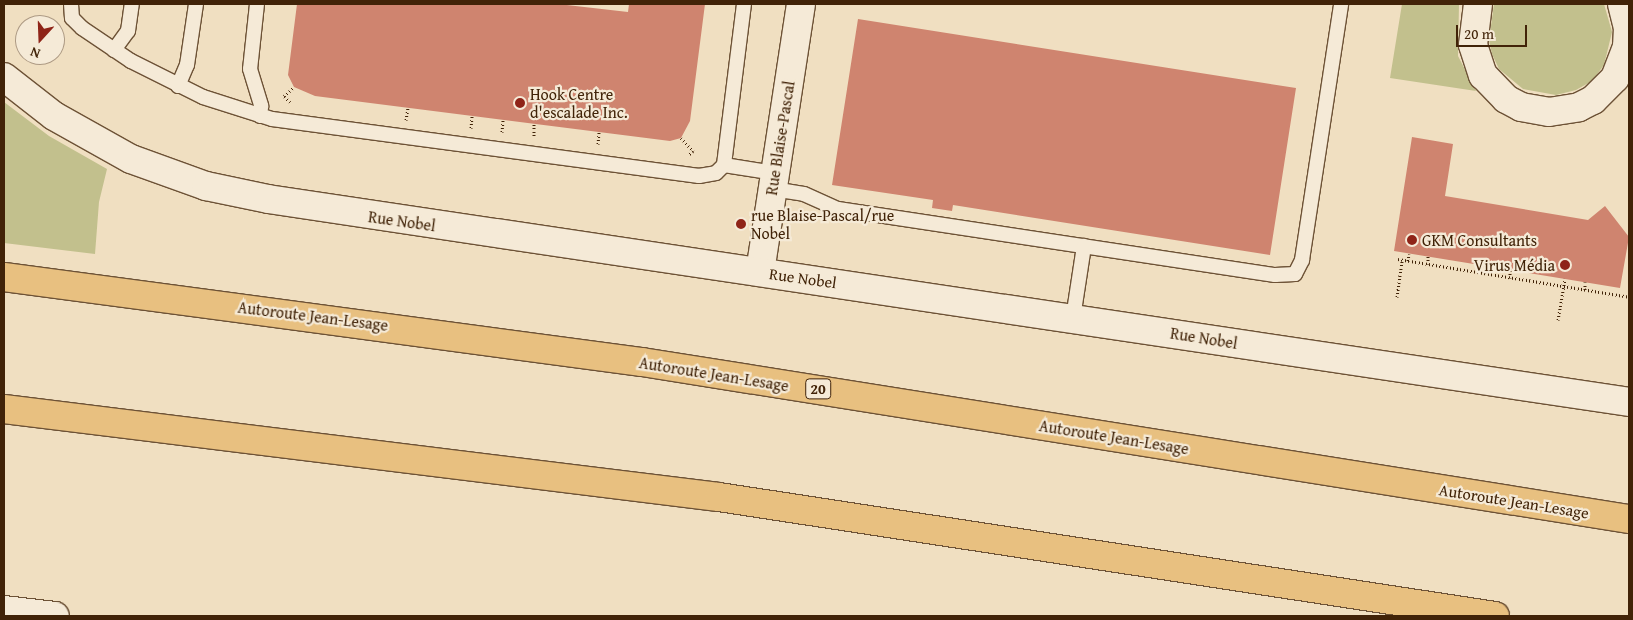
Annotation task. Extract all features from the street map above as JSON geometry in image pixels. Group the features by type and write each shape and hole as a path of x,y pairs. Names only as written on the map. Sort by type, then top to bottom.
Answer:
{"highway":[{"name":"Autoroute Jean-Lesage","path":"4,277 642,362 1629,519"},
{"path":"4,409 719,497 1494,616"}],"street":[{"name":"Rue Blaise-Pascal","path":"760,272 801,4"},
{"path":"1478,4 1473,44 1483,75 1506,99 1521,107 1549,112 1564,111 1593,100 1615,78 1627,47 1626,12"},
{"name":"Rue Nobel","path":"4,77 33,102 105,146 153,168 206,186 358,214 1074,318 1629,402"},
{"path":"9,612 55,616"}],"lane":[{"path":"71,4 72,18 114,50 178,86 260,116 301,125 699,176 716,173 724,165 744,4"},
{"path":"114,50 128,31 132,4"},
{"path":"178,86 187,65 196,4"},
{"path":"257,4 250,69 261,106 260,116"},
{"path":"724,165 774,181 838,209 1276,275 1295,274 1302,260 1342,4"},
{"path":"1074,318 1084,246"}],"path":[{"path":"406,123 408,108"},
{"path":"471,131 472,116"},
{"path":"502,135 503,120"},
{"path":"534,124 534,139"},
{"path":"598,147 599,132"},
{"path":"1408,261 1409,254"},
{"path":"1428,256 1428,264"},
{"path":"1397,296 1400,260 1629,297"},
{"path":"1484,273 1485,266"},
{"path":"1510,270 1510,278"},
{"path":"1558,320 1565,279"},
{"path":"1585,282 1585,290"}],"shaded area":[{"path":"1402,4 1459,4 1458,56 1476,91 1390,78"},
{"path":"1494,4 1604,4 1612,32 1604,65 1592,81 1576,90 1556,95 1523,89 1499,69 1492,54 1489,40"},
{"path":"4,102 49,136 107,169 99,202 95,254 4,243"}],"building":[{"path":"297,4 558,4 628,12 629,4 705,4 690,121 681,138 670,141 315,96 294,87 288,75"},
{"path":"858,19 1296,88 1270,255 953,205 952,211 932,208 933,200 832,185"},
{"path":"1412,137 1453,144 1445,196 1588,220 1605,206 1629,237 1620,288 1394,251"}],"place":[{"name":"Hook Centre d'escalade Inc.","path":"520,103"},
{"name":"rue Blaise-Pascal/rue Nobel","path":"741,224"},
{"name":"GKM Consultants","path":"1412,240"},
{"name":"Virus Média","path":"1565,265"}]}
